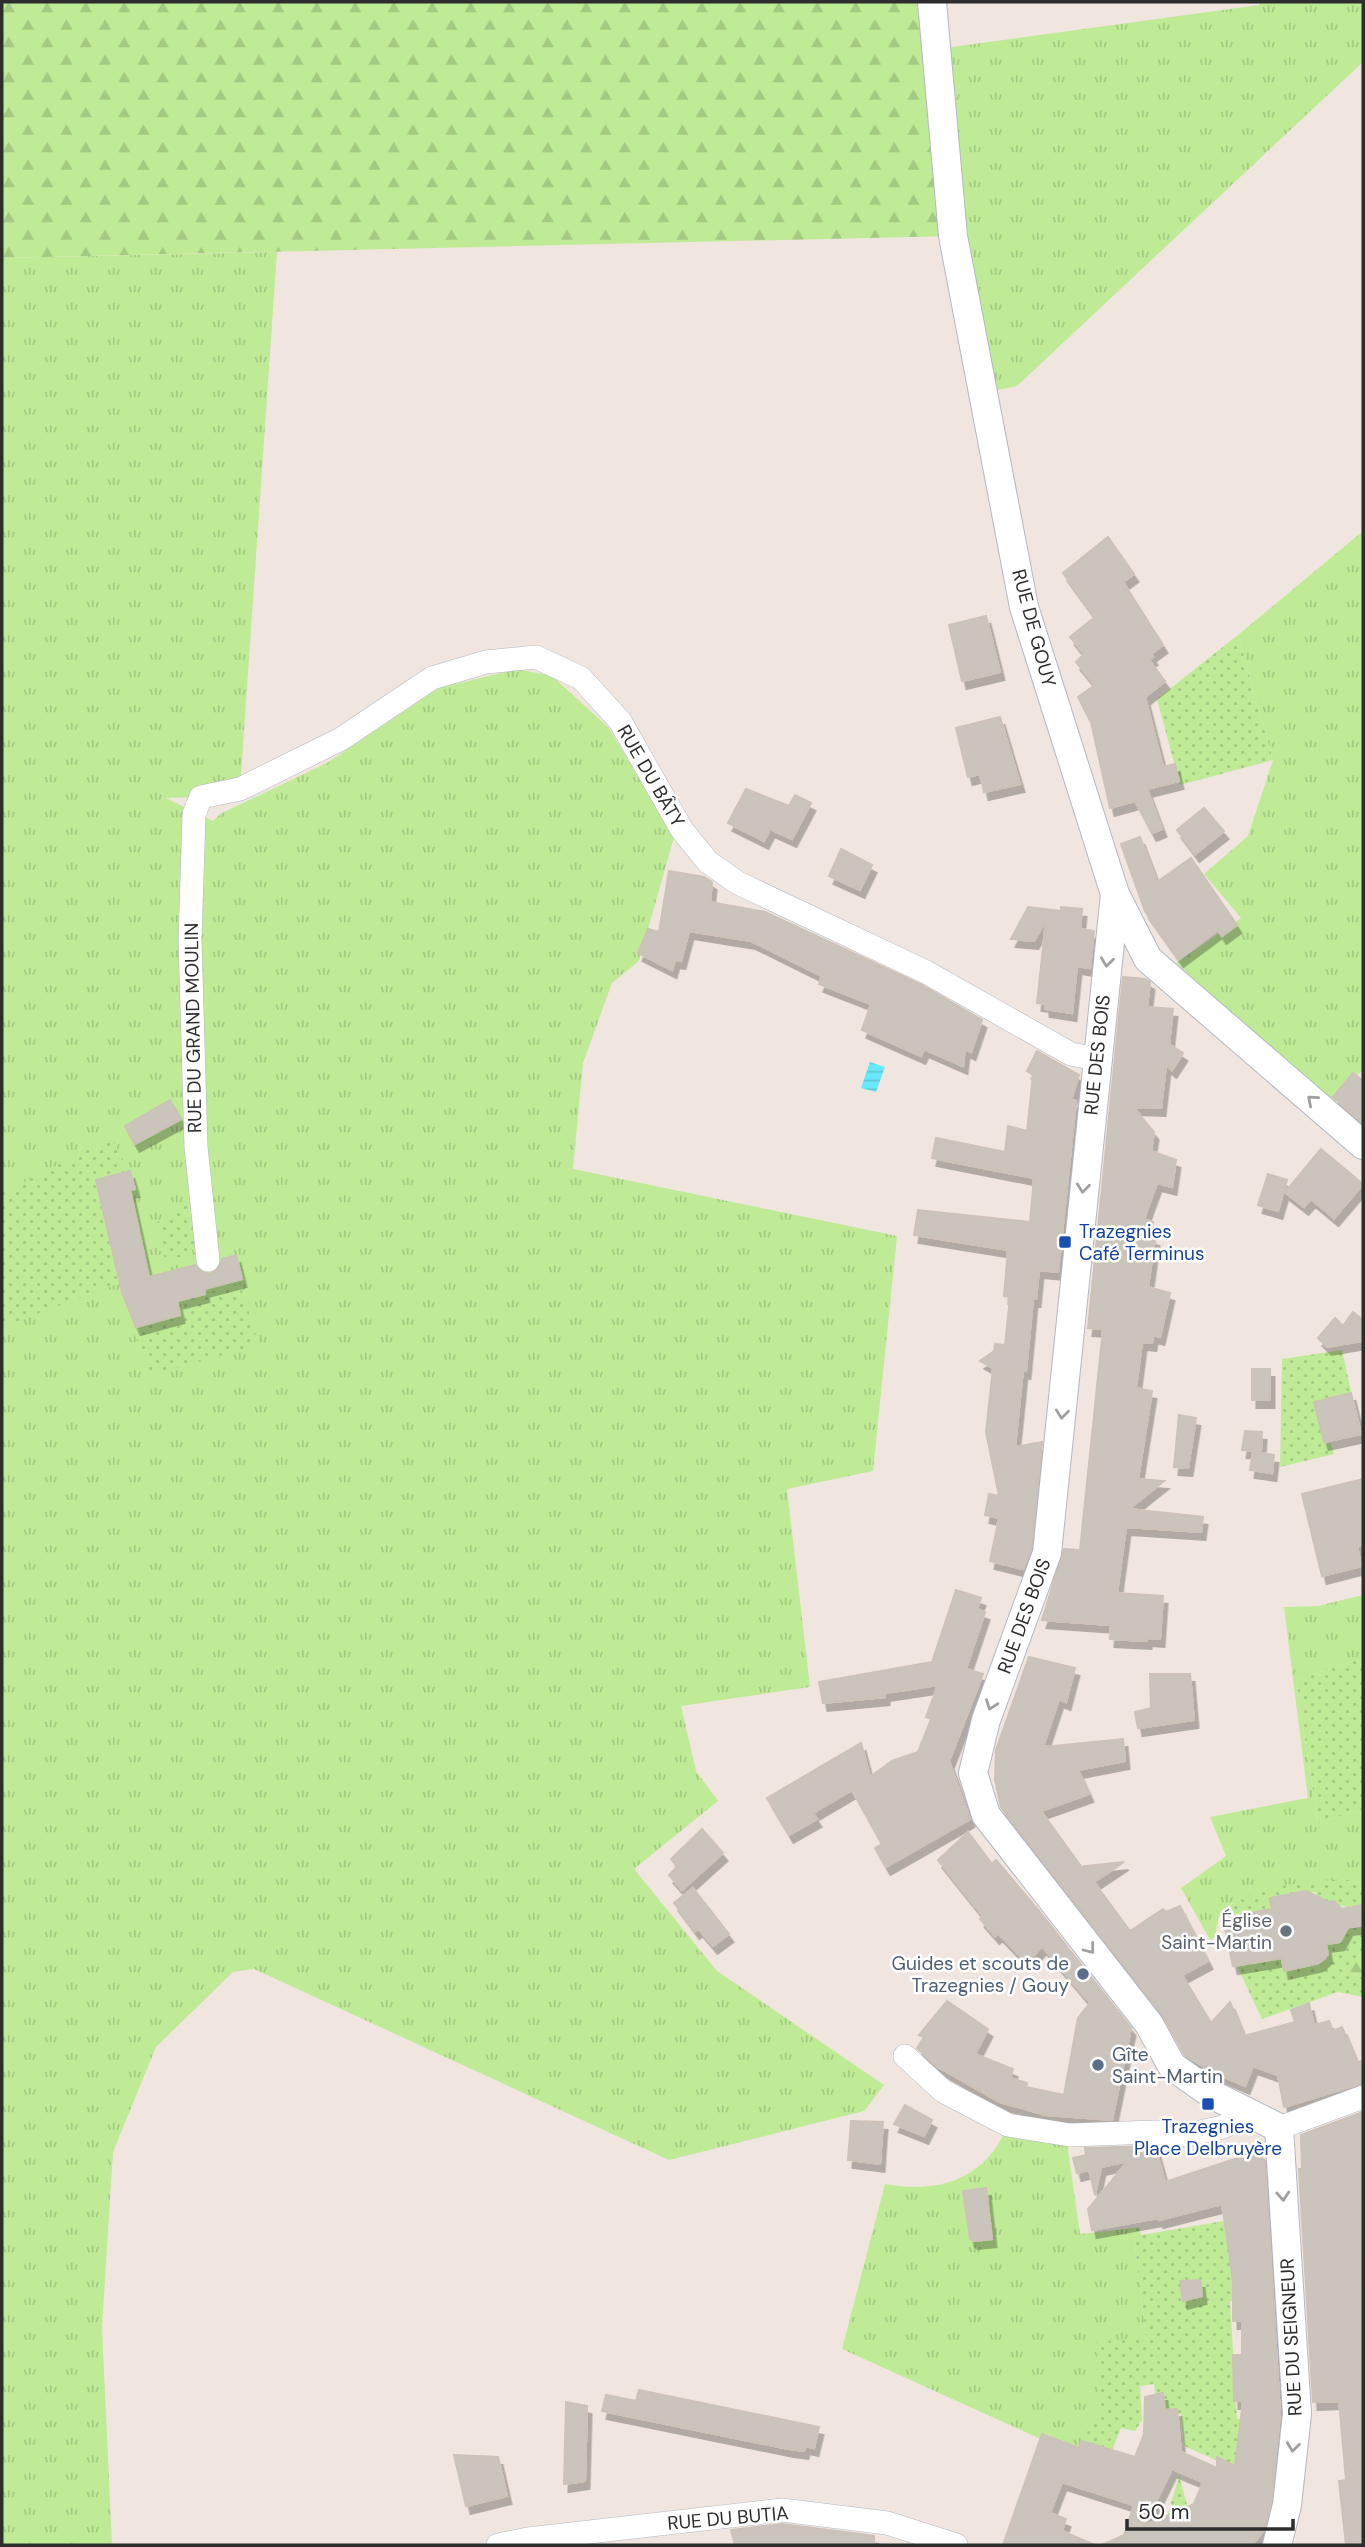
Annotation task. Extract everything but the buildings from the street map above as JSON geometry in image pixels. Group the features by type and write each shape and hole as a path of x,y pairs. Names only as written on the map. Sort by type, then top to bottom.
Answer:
{"street":[{"name":"RUE DE GOUY","path":"932,2 953,236 1024,607 1115,894 1148,959 1363,1145"},
{"name":"RUE DU BÂTY","path":"201,797 240,789 341,739 432,678 485,662 536,657 581,678 620,721 682,830 708,862 738,883 926,972 1071,1054 1096,1059"},
{"name":"RUE DU GRAND MOULIN","path":"201,797 194,814 190,940 198,1184 208,1260"},
{"name":"RUE DES BOIS","path":"1115,894 1047,1553 986,1720 974,1773 986,1815 1149,2024 1172,2066 1213,2095 1279,2128"},
{"path":"905,2056 943,2091 1008,2125 1070,2135 1155,2132 1187,2136 1223,2127 1250,2112"},
{"path":"1279,2128 1363,2097"},
{"name":"RUE DU SEIGNEUR","path":"1277,2545 1287,2505 1297,2414 1279,2128"},
{"name":"RUE DU BUTIA","path":"498,2545 528,2539 782,2510 887,2523 956,2545"}],"green space":[{"path":"2,2 932,2 953,236 2,258"},
{"path":"1259,2 1363,2 1363,62 1017,386 983,393 937,49 1259,5"},
{"path":"277,252 240,789 201,797 166,798 213,821 220,814 327,763 439,688 517,669 552,676 609,728 674,837 639,961 612,983 583,1063 573,1169 897,1236 873,1471 787,1489 810,1687 681,1706 696,1771 718,1801 634,1869 717,1971 884,2085 864,2111 669,2160 254,1969 233,1972 156,2047 113,2152 102,2327 112,2545 2,2545 2,258"},
{"path":"1363,531 1363,1069 1333,1104 1176,963 1241,918 1204,874 1248,836 1273,760 1238,635"},
{"path":"1238,635 1273,760 1180,785 1157,699"},
{"path":"111,1138 133,1178 97,1187 120,1283 2,1327 2,1193"},
{"path":"190,1199 195,1247 186,1257 165,1257 157,1246 163,1244 156,1223"},
{"path":"240,1284 259,1345 152,1375 132,1329 183,1316 180,1300"},
{"path":"1342,1350 1352,1396 1315,1405 1325,1444 1331,1443 1334,1454 1280,1467 1282,1359"},
{"path":"1363,1595 1363,1658 1296,1680 1318,1823 1363,1809 1363,1883 1331,1881 1289,1885 1249,1895 1223,1911 1217,1923 1216,1937 1210,1940 1181,1888 1226,1856 1210,1817 1308,1798 1284,1607 1318,1606"},
{"path":"1363,1658 1363,1809 1318,1823 1296,1680"},
{"path":"1343,1879 1363,1883 1363,1906 1318,1904 1316,1892 1274,1899 1275,1912 1229,1919 1227,1908 1251,1894 1282,1886"},
{"path":"1363,1927 1363,1951 1343,1970 1363,1978 1363,1997 1338,1992 1262,2019 1236,1964 1282,1956 1285,1967 1327,1960 1325,1943 1340,1940 1349,1929"},
{"path":"1363,1951 1363,1978 1343,1970"},
{"path":"1008,2125 1070,2135 1068,2150 1080,2234 1133,2228 1146,2337 1079,2453 1043,2440 842,2349 885,2184 924,2187 959,2178 974,2170 987,2158"},
{"path":"1224,2221 1226,2241 1231,2241 1259,2301 1230,2301 1237,2419 1264,2421 1234,2468 1184,2446 1181,2414 1157,2416 1154,2384 1140,2386 1142,2420 1135,2431 1121,2428 1111,2453 1083,2443 1090,2419 1098,2420 1096,2342 1146,2337 1133,2228 1139,2227 1141,2235"},
{"path":"1179,2476 1192,2522 1164,2527"}],"water":[{"path":"870,1062 885,1067 876,1092 861,1088"}],"place":[{"name":"Trazegnies Café Terminus","path":"1065,1242"},
{"name":"Église Saint-Martin","path":"1286,1931"},
{"name":"Guides et scouts de Trazegnies / Gouy","path":"1083,1974"},
{"name":"Gîte Saint-Martin","path":"1098,2065"},
{"name":"Trazegnies Place Delbruyère","path":"1208,2104"}]}
